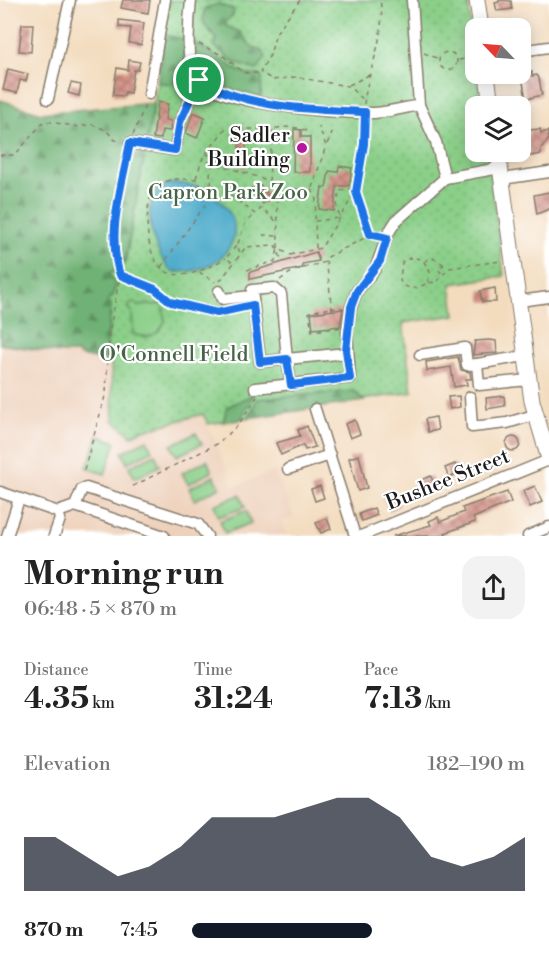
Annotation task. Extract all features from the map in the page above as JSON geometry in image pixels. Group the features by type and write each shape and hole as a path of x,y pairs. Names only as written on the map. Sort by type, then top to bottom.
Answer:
{"highway":[{"path":"477,0 480,18"},
{"path":"499,162 528,380 549,457"}],"street":[{"path":"48,99 70,0"},
{"path":"149,94 165,0"},
{"path":"191,0 190,64 194,75 199,80 220,92 271,106 365,112 419,105"},
{"path":"412,0 418,51 419,105 436,142 445,178"},
{"path":"531,49 549,47"},
{"path":"130,143 175,150 180,122 199,80"},
{"path":"261,388 350,378 347,331 357,291 380,261 387,238 396,221 445,178 549,172"},
{"path":"291,385 287,359 281,294 274,288 252,290 260,362 287,359 347,353"},
{"path":"219,291 223,299 253,300"},
{"path":"519,302 549,297"},
{"path":"420,355 465,348 467,365 525,356"},
{"path":"477,364 479,385 528,380"},
{"path":"470,397 472,427 540,419"},
{"path":"315,409 355,536"},
{"path":"288,469 330,455"},
{"name":"Bushee Street","path":"361,536 549,457"},
{"path":"75,506 82,489 86,488 198,524 207,536"},
{"path":"0,492 58,512 75,506 164,536"},
{"path":"7,536 19,499"},
{"path":"54,536 60,519 58,512"},
{"path":"528,536 549,527"}],"path":[{"path":"261,72 270,55 279,26 300,0"},
{"path":"190,41 222,55 244,73 261,72 273,80 295,77 348,86 364,101 369,75 379,50 381,1"},
{"path":"418,51 440,59"},
{"path":"458,60 455,67 449,70 441,66 440,59 444,53 448,52 458,60 465,59"},
{"path":"348,86 369,75"},
{"path":"84,470 106,393 109,334 120,275 114,256 118,206 130,143 149,94"},
{"path":"365,112 364,144 356,192 370,234"},
{"path":"0,155 15,155 44,121 80,128 91,124 106,130 115,140 130,143"},
{"path":"196,179 202,159 225,129 297,127 306,131"},
{"path":"319,127 326,145"},
{"path":"269,182 272,133 276,129"},
{"path":"316,249 316,199 312,189 326,145 333,131"},
{"path":"205,154 225,159"},
{"path":"202,159 269,182 275,189 278,222 278,248 275,261 248,270"},
{"path":"161,267 213,194 210,174 213,163"},
{"path":"196,179 173,179 156,185 152,191 147,234 161,267 174,274 198,272 226,258 237,246 245,224 262,208 278,222"},
{"path":"196,179 201,186 212,184"},
{"path":"198,272 219,285 240,252 246,247 272,243 290,255 321,248 352,198 353,182 350,181"},
{"path":"225,191 230,188 244,192"},
{"path":"237,201 248,188 258,189"},
{"path":"275,189 312,189"},
{"path":"340,218 337,207 339,191 352,189"},
{"path":"214,190 225,191 255,214"},
{"path":"315,221 340,218"},
{"path":"263,234 278,236"},
{"path":"331,309 326,258 370,234 387,238"},
{"path":"237,246 240,252"},
{"path":"278,248 282,262"},
{"path":"428,282 430,272 425,261 417,256 406,258 399,268 398,275 404,286 411,289 419,288 428,282 436,283 446,274 448,268"},
{"path":"425,261 431,257 448,268"},
{"path":"226,258 233,263"},
{"path":"448,268 504,261"},
{"path":"277,283 293,271 327,262"},
{"path":"445,264 438,267 440,272 446,274"},
{"path":"120,275 155,289 171,302 217,313 253,300"},
{"path":"343,308 345,327 312,331 309,312 331,309 343,308"},
{"path":"133,486 219,443 238,425 261,388"}],"shaded area":[{"path":"0,100 41,113 154,103 111,337 113,386 132,436 140,431 203,414 234,487 275,471 294,517 282,522 287,536 0,536"}],"green space":[{"path":"169,0 468,0 470,18 465,18 465,84 478,84 480,96 465,96 465,162 489,162 504,276 451,284 455,315 403,323 412,392 208,424 203,414 140,431 132,436 113,420 111,362 105,361 111,306 108,302 109,273 119,270 125,263 154,103"},
{"path":"218,4 234,10 233,15 226,21 226,26 240,32 251,46 261,50 266,57 257,70 235,63 213,45 217,41 203,20 205,8"},
{"path":"164,35 183,39 186,68 191,84 157,83"},
{"path":"193,43 243,73 259,75 262,78 261,97 225,87 206,76 199,68"},
{"path":"0,100 41,113 154,103 125,263 119,270 109,273 116,285 112,298 108,299 111,306 105,361 76,353 0,344"},
{"path":"133,302 138,306 162,304 165,321 160,330 148,336 133,334 132,312 128,307"},
{"path":"354,391 364,401 248,418 257,399"},
{"path":"254,394 240,420 223,422 227,407"},
{"path":"196,433 202,444 177,456 171,445"},
{"path":"98,436 116,442 105,474 87,468"},
{"path":"147,440 152,451 127,463 122,452"},
{"path":"155,454 160,466 135,478 129,467"},
{"path":"207,460 212,472 188,484 182,473"},
{"path":"214,476 220,487 195,500 189,488"},
{"path":"240,495 245,507 219,517 214,505"},
{"path":"246,511 251,523 225,533 220,521"}],"water":[{"path":"176,183 203,189 221,202 231,217 234,231 231,245 221,257 208,266 191,271 171,271 157,249 150,221 155,195 163,187"}],"building":[{"path":"123,0 150,0 148,13 121,8"},
{"path":"499,0 511,1 512,9 497,11 495,3"},
{"path":"119,20 144,23 141,45 129,43 131,28 119,27"},
{"path":"22,24 33,24 31,52 19,51"},
{"path":"129,60 140,62 138,70 134,70 130,93 125,92 124,96 113,95 117,68 128,70"},
{"path":"8,69 28,74 26,81 20,80 17,93 3,90"},
{"path":"531,72 532,76 537,75 539,78 542,95 531,98 525,96 523,84 531,84"},
{"path":"71,83 81,85 79,96 68,93"},
{"path":"158,102 168,104 165,120 171,121 170,131 162,130 161,139 153,138"},
{"path":"193,112 205,117 197,138 186,133"},
{"name":"Sadler Building","path":"294,129 301,130 301,137 310,137 310,172 293,172"},
{"path":"540,129 541,133 549,131 549,139 541,148 541,154 531,156 531,130"},
{"path":"239,132 246,132 246,168 239,166"},
{"path":"339,166 352,168 349,186 337,186 334,211 319,209 322,187 326,188 329,171 338,172"},
{"path":"261,186 270,198 263,204 254,192"},
{"path":"549,192 549,209 537,214 534,195"},
{"path":"316,252 319,261 302,264 303,268 250,279 250,272"},
{"path":"495,288 496,302 482,302 480,291"},
{"path":"343,309 340,326 313,329 311,313"},
{"path":"475,341 496,341 497,353 473,355"},
{"path":"458,357 461,370 470,372 471,379 466,379 467,385 454,387 451,367 427,371 426,362"},
{"path":"459,396 460,407 450,409 448,397"},
{"path":"504,396 505,406 487,409 486,398"},
{"path":"436,417 438,430 428,432 425,419"},
{"path":"355,420 360,434 350,438 345,424"},
{"path":"307,426 315,447 305,450 303,445 281,455 276,443 300,436 298,430"},
{"path":"510,437 516,437 520,444 516,451 510,451 506,447 506,441"},
{"path":"359,455 367,488 358,491 349,458"},
{"path":"455,464 459,473 449,478 445,468"},
{"path":"431,476 434,485 421,490 418,481"},
{"path":"320,486 324,498 315,501 311,489"},
{"path":"535,486 542,502 530,507 523,491"},
{"path":"393,490 399,506 389,511 382,495"},
{"path":"507,492 511,502 473,518 475,522 445,533 447,536 393,536 431,525 429,521 438,517 440,522 464,512 462,508"},
{"path":"374,508 377,515 362,521 359,514"},
{"path":"327,518 331,529 321,533 316,523"}],"place":[{"name":"Sadler Building","path":"302,148"}],"route":[{"path":"199,80 220,92 271,106 365,112 364,144 356,192 370,234 387,238 380,261 357,291 351,307 346,350 350,378 291,385 287,359 260,362 253,305 217,313 171,302 155,289 120,275 114,256 118,206 130,143 175,150 180,122 199,80"}],"park label":[{"name":"Capron Park Zoo","path":"228,193"},
{"name":"O'Connell Field","path":"174,355"}]}
